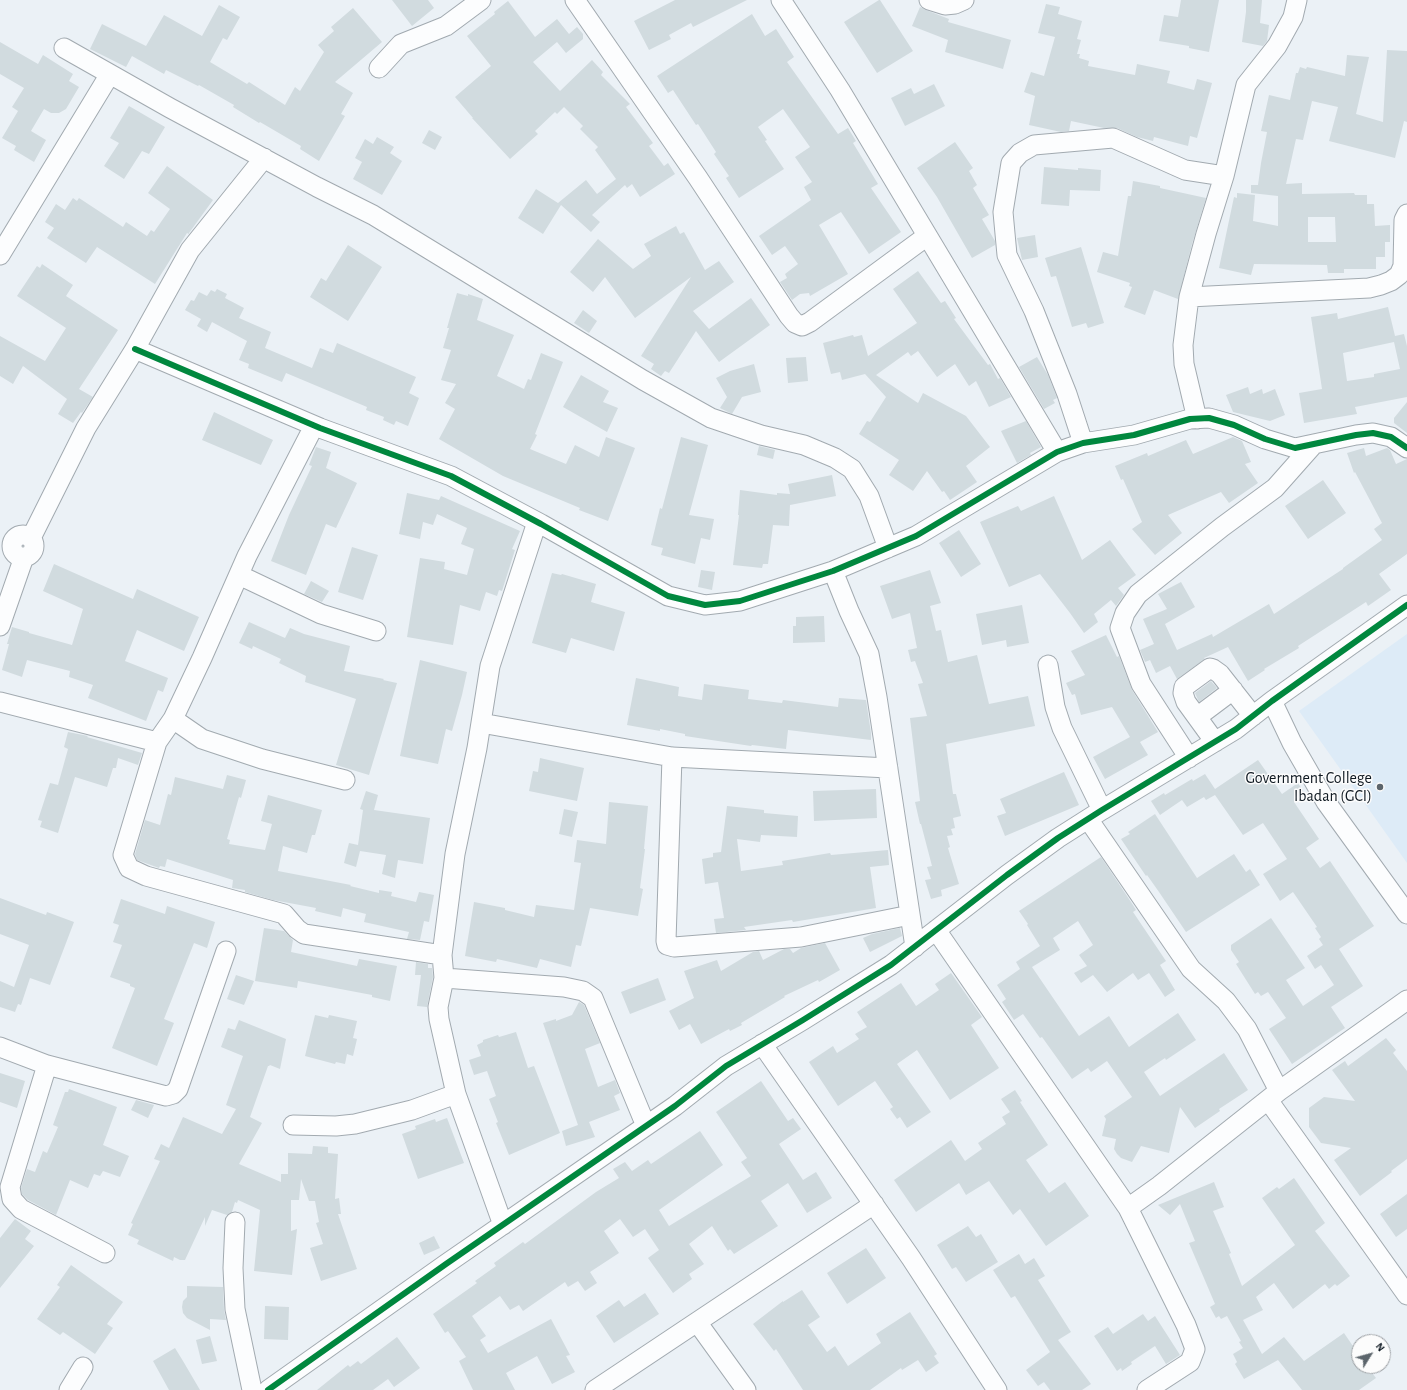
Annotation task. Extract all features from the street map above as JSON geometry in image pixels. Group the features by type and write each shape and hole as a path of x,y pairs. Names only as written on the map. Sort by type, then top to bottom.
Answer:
{"street":[{"path":"379,68 400,44 446,26 481,0"},
{"path":"575,0 698,178 795,323 802,326 810,322 927,236"},
{"path":"781,0 840,90 1057,452"},
{"path":"930,0 945,5 956,4 964,0"},
{"path":"1197,419 1184,364 1183,352 1189,297 1224,176 1246,86 1277,46 1293,17 1297,0"},
{"path":"64,48 264,158 373,215 643,380 711,418 761,435 804,445 835,458 852,469 869,496 888,548"},
{"path":"0,255 110,74"},
{"path":"1083,443 1067,394 1034,311 1007,255 1003,212 1011,163 1020,153 1034,145 1054,142 1112,138 1186,170 1224,176"},
{"path":"0,626 24,557 29,556 33,552 34,547 34,542 15,537 86,428 135,349 190,250 264,158"},
{"path":"1189,297 1369,288 1392,281 1399,275 1403,266 1404,220 1407,214"},
{"path":"135,349 314,426 450,476 537,522 668,596 705,605 740,601 833,571 916,536 1057,452 1083,443 1134,434 1190,419 1209,418 1234,425 1265,439 1295,448 1356,435 1373,433 1391,437 1407,448"},
{"path":"314,426 238,575 202,658 172,719 157,742 123,855 129,868 146,876 284,914 297,930 304,934 442,955"},
{"path":"1189,758 1141,684 1120,628 1125,613 1138,594 1222,527 1275,488 1314,444"},
{"path":"503,1225 456,1094 439,1018 438,1007 444,978 442,955 455,854 481,723 490,666 537,522"},
{"path":"833,571 849,611 869,654 877,697 915,947"},
{"path":"238,575 321,614 376,631"},
{"path":"268,1390 675,1106 726,1066 891,965 1007,875 1058,838 1236,729 1272,701 1407,605"},
{"path":"1048,665 1055,707 1095,814 1191,969 1226,1001 1247,1029 1273,1096 1407,1295"},
{"path":"1215,742 1197,717 1183,693 1184,687 1210,668 1216,670 1220,674 1253,716"},
{"path":"1197,717 1233,690"},
{"path":"1272,701 1292,743 1326,802 1407,914"},
{"path":"0,702 157,742"},
{"path":"172,719 202,739 262,759 344,780"},
{"path":"481,723 672,757 888,768"},
{"path":"672,757 667,945 674,947 801,937 910,915"},
{"path":"936,930 1128,1208 1186,1326 1195,1349 1190,1362 1147,1390"},
{"path":"0,1047 47,1065 166,1096 173,1094 178,1089 226,951"},
{"path":"444,978 564,986 583,991 593,998 646,1126"},
{"path":"1128,1208 1159,1186 1273,1096 1407,1000"},
{"path":"762,1044 911,1258 997,1390"},
{"path":"47,1065 10,1187 12,1199 21,1209 106,1253"},
{"path":"293,1125 336,1126 355,1124 412,1110 456,1094"},
{"path":"595,1390 874,1204"},
{"path":"235,1222 232,1268 235,1309 252,1390"},
{"path":"697,1322 746,1390"},
{"path":"69,1390 83,1367"}],"shaded area":[{"name":"Government College Ibadan (GCI)","path":"1407,634 1407,863 1299,711"}],"building":[{"path":"392,0 428,0 434,8 412,26"},
{"path":"675,0 747,0 693,27 691,23 669,35 671,39 649,50 634,21"},
{"path":"879,0 913,51 877,73 844,22"},
{"path":"1181,0 1219,0 1209,52 1189,48 1189,46 1159,41 1164,15 1178,17"},
{"path":"1246,0 1262,0 1260,23 1269,25 1267,41 1263,46 1242,42"},
{"path":"508,1 535,37 557,19 569,34 577,27 583,34 583,39 566,53 557,42 533,62 560,91 592,60 603,72 601,75 630,104 626,107 653,143 649,146 664,166 668,163 675,174 640,197 632,184 627,188 625,185 592,215 600,222 591,232 561,205 543,234 518,218 536,189 558,203 586,180 597,194 616,179 595,150 598,147 580,129 583,126 564,107 557,114 555,112 535,131 538,134 510,159 472,118 455,97 491,66 467,36 495,14 494,12"},
{"path":"1046,4 1060,7 1058,14 1082,21 1077,39 1081,40 1077,54 1080,54 1079,58 1089,61 1088,66 1135,75 1137,64 1170,71 1167,83 1194,90 1197,79 1212,83 1197,138 1190,136 1188,146 1154,137 1153,141 1137,137 1117,128 1104,128 1071,121 1069,131 1061,132 1029,125 1035,96 1024,92 1031,72 1044,76 1055,37 1038,33"},
{"path":"219,5 240,17 227,40 223,38 210,62 247,84 249,82 285,105 295,87 300,91 324,52 318,45 334,31 331,27 353,8 382,42 335,82 353,93 341,114 345,116 319,161 300,149 301,146 260,122 259,123 233,107 234,105 199,85 198,86 166,70 164,74 132,56 126,67 90,49 102,24 146,46 164,15 202,36"},
{"path":"920,7 949,19 948,22 1011,40 1003,69 945,52 948,40 912,26"},
{"path":"752,14 765,36 776,29 794,57 787,62 838,134 848,128 856,141 853,143 878,184 871,188 901,232 869,254 841,212 819,225 848,274 810,296 809,293 800,294 792,300 780,282 787,278 785,274 798,264 785,246 772,255 759,236 811,200 804,187 812,182 795,157 810,147 783,109 758,127 767,140 765,141 784,169 739,198 726,178 729,176 714,154 716,152 698,124 696,125 673,90 668,93 657,76"},
{"path":"0,42 38,64 43,55 73,74 69,81 79,87 66,109 59,113 51,113 44,109 31,131 46,140 34,162 14,150 16,146 2,138 18,111 12,107 24,88 0,74"},
{"path":"1387,50 1407,51 1407,122 1404,121 1395,158 1329,141 1338,107 1312,101 1303,140 1296,139 1286,184 1302,183 1302,194 1354,193 1355,195 1367,195 1367,204 1374,204 1375,226 1390,225 1390,242 1385,242 1385,257 1376,257 1376,269 1344,269 1344,273 1328,273 1327,265 1254,264 1251,275 1219,268 1234,197 1237,198 1237,193 1255,195 1253,221 1278,226 1278,196 1251,193 1251,185 1258,185 1267,132 1261,131 1269,95 1290,100 1296,73 1298,73 1300,67 1306,69 1307,67 1345,76 1347,55 1369,57 1356,114 1383,122","holes":["1308,217 1335,217 1336,242 1308,242"]},
{"path":"934,84 945,106 905,126 891,98 911,88 914,94"},
{"path":"129,106 165,127 149,154 142,151 124,179 104,166 119,143 110,138"},
{"path":"429,130 442,137 435,150 422,143"},
{"path":"377,137 394,147 390,153 402,161 382,195 353,179 362,162 355,158 365,139 373,144"},
{"path":"955,142 973,168 969,171 977,185 973,188 989,215 982,219 995,241 995,245 972,258 937,197 917,168"},
{"path":"167,166 213,200 189,234 187,233 155,284 97,247 86,263 47,238 54,228 45,222 56,204 65,210 73,198 77,201 79,198 123,227 126,222 147,236 151,230 154,232 170,209 148,193"},
{"path":"1044,167 1078,170 1078,168 1101,170 1100,191 1070,190 1069,206 1041,204"},
{"path":"1133,181 1160,186 1160,188 1206,198 1192,244 1178,299 1154,290 1145,315 1124,307 1132,287 1129,286 1130,283 1097,272 1103,252 1118,256 1128,196 1131,196"},
{"path":"676,226 680,234 684,232 705,270 719,261 734,282 693,311 709,329 751,298 770,325 719,362 696,331 669,373 665,371 661,376 651,369 654,364 641,356 691,277 635,318 605,277 593,292 570,272 598,239 633,269 651,256 644,244"},
{"path":"1035,235 1038,257 1022,260 1017,238"},
{"path":"348,245 382,267 348,321 310,297 321,278 326,281"},
{"path":"1081,247 1104,323 1088,328 1086,323 1072,327 1056,276 1051,277 1045,258"},
{"path":"42,264 73,285 66,296 118,330 79,389 93,397 73,423 58,414 67,399 23,366 13,384 0,376 0,336 45,361 66,328 17,296 37,266 40,268"},
{"path":"918,271 941,303 945,301 956,318 954,319 988,365 990,364 998,379 1000,378 1011,397 989,407 976,381 969,386 955,364 937,377 918,351 911,356 908,352 876,375 918,403 923,393 966,416 990,447 966,466 977,482 950,500 944,491 942,492 927,471 913,491 889,475 899,460 859,434 867,421 870,422 886,397 865,374 842,380 840,372 831,374 823,343 853,335 854,337 862,335 868,356 917,323 893,289"},
{"path":"217,289 227,294 225,298 244,308 239,318 271,332 265,348 312,368 320,348 333,353 337,343 416,377 409,393 419,398 408,426 396,421 394,425 383,420 384,417 366,410 367,407 286,373 282,382 248,368 249,364 239,360 247,341 212,322 207,332 197,326 201,319 185,310 191,300 194,301 199,292 207,296 211,290 215,292"},
{"path":"457,293 468,296 468,294 483,299 477,320 514,335 497,376 524,389 528,379 531,380 541,353 563,362 535,434 537,435 530,449 566,464 575,445 599,457 606,437 635,448 608,521 579,510 580,508 503,476 439,439 455,409 445,403 456,384 441,380 451,350 443,348"},
{"path":"1388,307 1395,336 1404,334 1407,346 1407,397 1355,407 1357,414 1304,423 1299,393 1322,389 1311,317 1337,313 1338,319","holes":["1394,342 1400,369 1374,374 1374,377 1347,381 1343,353"]},
{"path":"583,310 597,321 589,333 574,323"},
{"path":"806,357 808,381 788,383 786,358"},
{"path":"1037,357 1048,375 1057,398 1053,400 1055,403 1044,409 1019,367"},
{"path":"754,364 761,392 742,397 732,414 720,408 727,397 716,378 730,371"},
{"path":"581,375 609,391 603,402 618,408 607,432 563,407"},
{"path":"1248,387 1250,394 1262,389 1263,394 1275,389 1285,415 1270,421 1233,412 1226,395"},
{"path":"1407,402 1407,433 1394,423 1394,418"},
{"path":"214,412 273,440 261,465 202,440"},
{"path":"1026,421 1041,447 1017,463 1001,431"},
{"path":"681,437 708,445 689,515 714,519 710,540 701,538 695,564 661,555 663,548 651,545 660,508 662,509"},
{"path":"1233,437 1242,441 1251,462 1245,464 1258,483 1229,503 1221,492 1168,515 1182,533 1155,555 1132,529 1142,522 1123,479 1121,480 1115,466 1147,453 1148,456 1186,440 1193,454"},
{"path":"759,446 775,450 773,459 757,455"},
{"path":"316,447 331,452 326,468 357,483 336,528 326,524 306,575 271,561 289,515 312,466 309,465"},
{"path":"1364,448 1366,456 1387,448 1390,450 1396,464 1407,459 1407,554 1379,574 1391,590 1368,606 1366,602 1298,646 1299,648 1264,669 1265,670 1248,681 1228,647 1204,658 1205,659 1177,679 1170,666 1156,673 1150,660 1145,662 1140,650 1154,644 1143,619 1167,609 1158,594 1181,582 1195,607 1165,624 1177,650 1212,634 1213,637 1269,604 1274,614 1343,569 1382,540 1374,529 1382,523 1355,472 1354,473 1347,453"},
{"path":"832,475 836,496 790,505 789,526 773,525 768,564 763,564 762,568 733,565 739,515 740,490 777,495 777,493 790,494 788,484"},
{"path":"1323,480 1346,513 1308,539 1285,506"},
{"path":"407,493 439,500 441,496 520,531 512,549 515,550 502,591 499,590 497,596 486,592 480,611 460,605 453,645 407,637 420,558 445,562 444,569 467,575 474,549 461,544 467,528 437,514 433,525 423,522 420,539 399,534"},
{"path":"1054,496 1082,560 1110,540 1136,575 1118,588 1124,595 1116,606 1111,600 1094,614 1098,622 1084,633 1040,574 1009,587 980,522 1018,506 1021,511"},
{"path":"959,530 981,564 961,577 939,543"},
{"path":"352,547 378,555 363,600 338,592"},
{"path":"54,564 133,599 137,589 199,617 184,651 137,630 125,661 168,678 163,692 158,690 146,721 88,698 93,685 69,677 70,671 27,660 22,677 2,670 12,627 72,645 83,609 43,591"},
{"path":"701,570 715,572 712,590 698,587"},
{"path":"930,570 941,603 930,606 936,631 941,630 948,662 977,655 989,704 1028,696 1035,726 946,744 953,794 956,794 961,816 953,818 955,828 951,829 953,835 947,836 950,847 948,848 959,884 941,890 942,896 931,899 925,880 931,879 927,867 932,866 915,802 920,801 910,718 927,716 918,684 923,683 915,661 911,662 908,650 917,648 910,613 892,619 880,586"},
{"path":"552,573 562,574 596,584 591,602 625,612 614,651 571,638 566,653 532,643"},
{"path":"311,581 329,591 322,602 304,594"},
{"path":"1022,605 1029,643 1007,647 1006,640 982,645 976,614"},
{"path":"824,616 825,642 793,643 793,626 796,626 796,617"},
{"path":"249,622 285,638 290,628 304,634 350,646 344,671 397,683 369,775 336,765 356,699 305,682 306,676 279,663 281,659 253,646 252,649 239,643"},
{"path":"1106,635 1117,657 1119,656 1132,690 1158,732 1140,742 1148,755 1105,779 1093,757 1130,737 1112,707 1081,715 1075,694 1072,695 1066,683 1085,675 1071,651"},
{"path":"420,660 467,672 452,731 446,729 438,764 400,756"},
{"path":"636,678 679,687 678,696 702,700 704,684 749,690 748,699 782,703 783,700 838,707 839,698 866,700 871,740 788,730 786,749 751,746 685,736 685,734 660,729 660,731 627,725"},
{"path":"1211,681 1217,688 1199,702 1195,693"},
{"path":"68,732 88,736 87,737 142,753 138,765 118,758 116,768 113,768 107,787 75,777 58,833 40,827 42,821 38,820 50,783 58,785 68,749 64,747"},
{"path":"540,758 584,768 577,801 529,791 533,771 538,772"},
{"path":"1258,760 1282,794 1298,783 1305,794 1294,802 1319,839 1306,848 1320,868 1330,861 1374,926 1339,949 1363,986 1331,1007 1345,1028 1292,1064 1269,1029 1286,1018 1268,992 1261,996 1258,992 1255,994 1236,964 1239,962 1231,950 1231,945 1271,918 1305,968 1286,980 1303,1006 1334,985 1321,965 1315,969 1307,956 1323,945 1319,939 1321,937 1315,928 1317,927 1293,892 1280,901 1263,874 1287,859 1263,823 1243,835 1215,795 1206,800 1204,797 1187,807 1182,800 1160,815 1151,801 1164,793 1165,795 1192,779 1193,781 1205,774 1215,789"},
{"path":"1064,772 1079,805 1005,836 997,816 1006,813 1000,799"},
{"path":"227,775 246,780 241,798 239,797 227,839 230,840 229,844 265,850 272,824 261,821 268,795 322,810 315,835 312,835 307,853 283,846 278,871 351,885 350,886 379,893 379,890 392,892 391,896 416,902 419,892 434,895 429,922 424,921 420,940 407,939 409,932 364,922 366,914 343,908 341,917 315,911 316,908 273,900 245,892 245,890 232,888 233,880 167,859 165,867 160,866 159,868 137,860 135,854 145,820 160,825 168,794 171,795 175,777 223,789"},
{"path":"876,789 877,818 814,821 813,791"},
{"path":"366,791 378,795 374,810 430,818 423,864 398,860 395,878 382,874 386,855 360,851 356,867 344,863 349,843 358,845 363,810 360,809"},
{"path":"609,802 648,806 640,888 643,889 638,916 590,908 581,946 576,945 571,967 540,959 537,968 497,959 496,962 465,956 474,902 505,908 505,910 534,917 536,905 574,910 581,863 574,862 577,840 606,844"},
{"path":"727,806 764,810 764,813 798,816 797,837 761,835 760,842 737,839 741,871 783,865 782,861 830,853 831,855 888,850 889,865 870,867 876,908 793,922 792,920 744,927 746,930 716,933 714,919 724,918 718,882 705,884 702,859 713,857 713,853 721,852"},
{"path":"564,809 578,812 572,837 559,834"},
{"path":"1155,814 1197,878 1234,854 1246,872 1250,869 1260,885 1186,932 1121,839 1130,834 1128,832"},
{"path":"1101,857 1136,910 1133,912 1166,961 1160,965 1175,990 1165,997 1149,973 1138,980 1133,973 1107,992 1093,975 1081,983 1074,973 1087,966 1079,955 1093,945 1078,921 1053,938 1060,950 1032,967 1079,1036 1109,1016 1129,1047 1178,1013 1196,1040 1166,1060 1165,1058 1144,1072 1160,1096 1224,1053 1248,1090 1219,1109 1220,1111 1195,1128 1180,1107 1169,1153 1141,1146 1132,1162 1121,1158 1117,1154 1114,1149 1116,1139 1102,1136 1106,1119 1104,1116 1132,1097 1107,1061 1091,1072 1088,1068 1072,1079 1042,1037 1040,1038 1023,1014 1014,1020 1002,1002 1006,999 997,985 1020,969 1016,962 1040,946 1019,911"},
{"path":"0,898 46,915 47,912 74,922 50,985 30,978 21,1005 18,1004 15,1012 0,1007 0,981 14,987 29,945 0,934"},
{"path":"121,899 165,914 167,906 215,922 207,948 194,943 164,1019 174,1023 157,1066 112,1048 135,988 130,986 130,984 110,977 122,945 113,942 119,925 113,923"},
{"path":"264,928 284,931 293,940 291,952 357,966 359,959 397,966 390,1001 372,997 372,995 298,981 297,988 255,981"},
{"path":"900,928 902,936 870,952 863,938 872,934"},
{"path":"825,943 840,970 819,982 818,980 784,996 785,997 741,1023 742,1025 730,1031 729,1029 701,1044 690,1024 679,1030 669,1011 694,998 684,971 717,960 721,971 753,952 759,951 763,960 784,949 790,949 793,953 801,948"},
{"path":"416,962 428,964 428,968 432,968 433,977 427,1007 417,1006 421,975 415,975"},
{"path":"951,973 982,1017 971,1025 999,1068 950,1100 917,1050 897,1064 931,1112 907,1128 900,1117 897,1119 890,1109 893,1107 875,1081 838,1106 809,1062 833,1046 837,1053 859,1039 855,1034 867,1027 857,1012 901,983 916,1006 939,990 935,984"},
{"path":"236,975 254,981 244,1005 227,999"},
{"path":"658,978 666,1000 630,1014 621,992"},
{"path":"579,1002 584,1005 600,1043 585,1049 598,1087 615,1080 620,1093 614,1096 620,1110 589,1122 595,1137 566,1146 562,1131 578,1125 543,1023 556,1019 556,1021 572,1015"},
{"path":"315,1015 328,1018 329,1015 357,1021 353,1038 357,1039 353,1056 347,1054 345,1064 336,1062 335,1064 305,1056"},
{"path":"239,1020 286,1039 280,1069 270,1065 268,1066 250,1117 262,1123 239,1164 281,1182 281,1174 288,1174 288,1153 312,1154 313,1146 328,1147 328,1153 338,1154 335,1199 339,1198 341,1214 338,1214 357,1269 321,1281 310,1248 323,1244 316,1223 319,1222 315,1201 309,1201 301,1179 299,1200 291,1200 291,1231 297,1229 292,1275 254,1271 260,1210 238,1200 237,1203 235,1202 232,1212 227,1215 212,1210 205,1226 205,1217 185,1260 180,1260 174,1257 173,1261 137,1244 139,1240 128,1235 133,1224 131,1223 160,1161 154,1159 161,1144 169,1148 183,1117 222,1134 236,1109 226,1105 243,1056 221,1047 228,1028 235,1030"},
{"path":"516,1032 528,1068 534,1066 560,1133 509,1155 496,1123 498,1122 489,1099 496,1096 487,1071 474,1075 469,1060 481,1056 477,1045 483,1042 483,1040 498,1035 499,1037"},
{"path":"1386,1038 1396,1050 1393,1053 1407,1071 1407,1159 1360,1196 1334,1160 1351,1148 1321,1143 1309,1127 1309,1108 1324,1097 1355,1101 1332,1070 1345,1061 1348,1066"},
{"path":"0,1073 25,1081 17,1108 0,1102"},
{"path":"761,1081 788,1121 793,1118 801,1129 779,1144 803,1180 816,1172 832,1198 807,1213 788,1183 761,1201 778,1226 734,1254 730,1249 728,1251 712,1226 689,1244 704,1264 689,1274 692,1279 673,1293 648,1258 659,1250 645,1229 633,1237 620,1219 604,1231 619,1253 590,1272 597,1283 585,1291 578,1281 568,1287 565,1282 523,1311 519,1305 510,1310 500,1296 472,1316 486,1336 480,1340 488,1353 551,1319 570,1355 566,1356 575,1372 552,1384 537,1356 506,1373 515,1390 473,1390 459,1361 466,1357 448,1331 445,1333 433,1314 477,1283 475,1281 496,1266 494,1263 523,1242 525,1244 596,1192 619,1178 613,1169 625,1162 632,1171 648,1160 651,1164 700,1131 723,1165 659,1210 669,1226 751,1176 741,1162 747,1158 716,1112"},
{"path":"69,1089 117,1107 103,1145 129,1156 120,1177 103,1171 100,1176 94,1174 88,1188 70,1180 56,1215 28,1200 22,1194 21,1188 27,1169 35,1172 43,1151 47,1153 58,1127 53,1125 65,1092 68,1092"},
{"path":"1015,1090 1022,1101 1020,1102 1048,1145 1026,1160 1049,1193 1065,1182 1089,1216 1046,1246 1020,1209 1013,1215 989,1181 966,1195 959,1183 916,1212 894,1180 951,1140 965,1161 982,1149 978,1143 1006,1124 1002,1117 1010,1112 1001,1099"},
{"path":"136,1100 154,1105 148,1118 131,1110"},
{"path":"447,1118 464,1163 418,1179 402,1134 416,1129 415,1126 435,1119 436,1122"},
{"path":"1294,1178 1325,1223 1315,1231 1350,1276 1337,1286 1335,1284 1329,1289 1325,1284 1293,1309 1274,1283 1256,1297 1263,1310 1243,1320 1262,1354 1284,1337 1304,1361 1344,1333 1351,1343 1351,1374 1373,1374 1376,1378 1359,1390 1302,1390 1278,1360 1244,1379 1235,1364 1237,1362 1233,1354 1243,1348 1239,1342 1241,1341 1227,1316 1221,1319 1219,1316 1216,1318 1210,1307 1215,1304 1189,1243 1195,1241 1180,1204 1170,1215 1158,1205 1214,1182 1224,1207 1213,1211 1231,1253 1229,1254 1242,1286 1295,1245 1262,1198 1277,1187 1279,1189"},
{"path":"1407,1194 1407,1229 1396,1237 1380,1214"},
{"path":"15,1219 31,1231 25,1239 34,1246 0,1288 0,1238"},
{"path":"968,1226 976,1237 981,1234 998,1262 966,1282 956,1267 952,1269 937,1245"},
{"path":"434,1236 440,1248 424,1255 419,1243"},
{"path":"866,1248 886,1278 847,1304 827,1273"},
{"path":"1019,1254 1025,1264 1034,1258 1045,1276 1038,1280 1071,1332 1058,1340 1091,1384 1082,1390 1050,1390 1044,1382 1038,1386 1026,1370 1050,1352 1015,1296 1011,1298 993,1270"},
{"path":"71,1265 123,1302 107,1324 113,1328 95,1354 63,1332 60,1335 37,1319 60,1287 57,1285"},
{"path":"187,1286 223,1287 226,1320 210,1319 210,1330 187,1318 183,1313 182,1307 183,1301 187,1297"},
{"path":"802,1290 820,1317 808,1325 827,1352 835,1346 848,1366 881,1343 876,1334 910,1312 937,1354 934,1356 939,1363 926,1372 918,1360 902,1370 901,1368 870,1390 803,1390 776,1349 774,1351 753,1324 783,1301"},
{"path":"645,1293 659,1314 614,1343 596,1316 619,1300 624,1307"},
{"path":"265,1306 289,1307 288,1340 264,1339"},
{"path":"1143,1314 1148,1321 1155,1316 1180,1355 1166,1364 1155,1346 1131,1362 1132,1364 1122,1371 1121,1368 1117,1371 1094,1336 1108,1327 1113,1334"},
{"path":"210,1336 217,1361 202,1364 196,1340"},
{"path":"397,1337 420,1368 394,1387 388,1379 373,1390 317,1390 348,1365 350,1367 358,1361 361,1364"},
{"path":"175,1348 200,1390 169,1390 153,1361"}],"cycle path":[{"path":"135,349 320,428 451,476 541,524 668,596 705,605 740,601 833,571 916,536 1057,452 1083,443 1134,435 1190,419 1209,418 1234,425 1265,439 1295,448 1356,435 1373,433 1391,437 1407,448"},
{"path":"268,1390 446,1264 675,1106 726,1066 891,965 1007,875 1058,838 1236,729 1272,701 1407,605"}],"place":[{"name":"Government College Ibadan (GCI)","path":"1380,787"}]}
